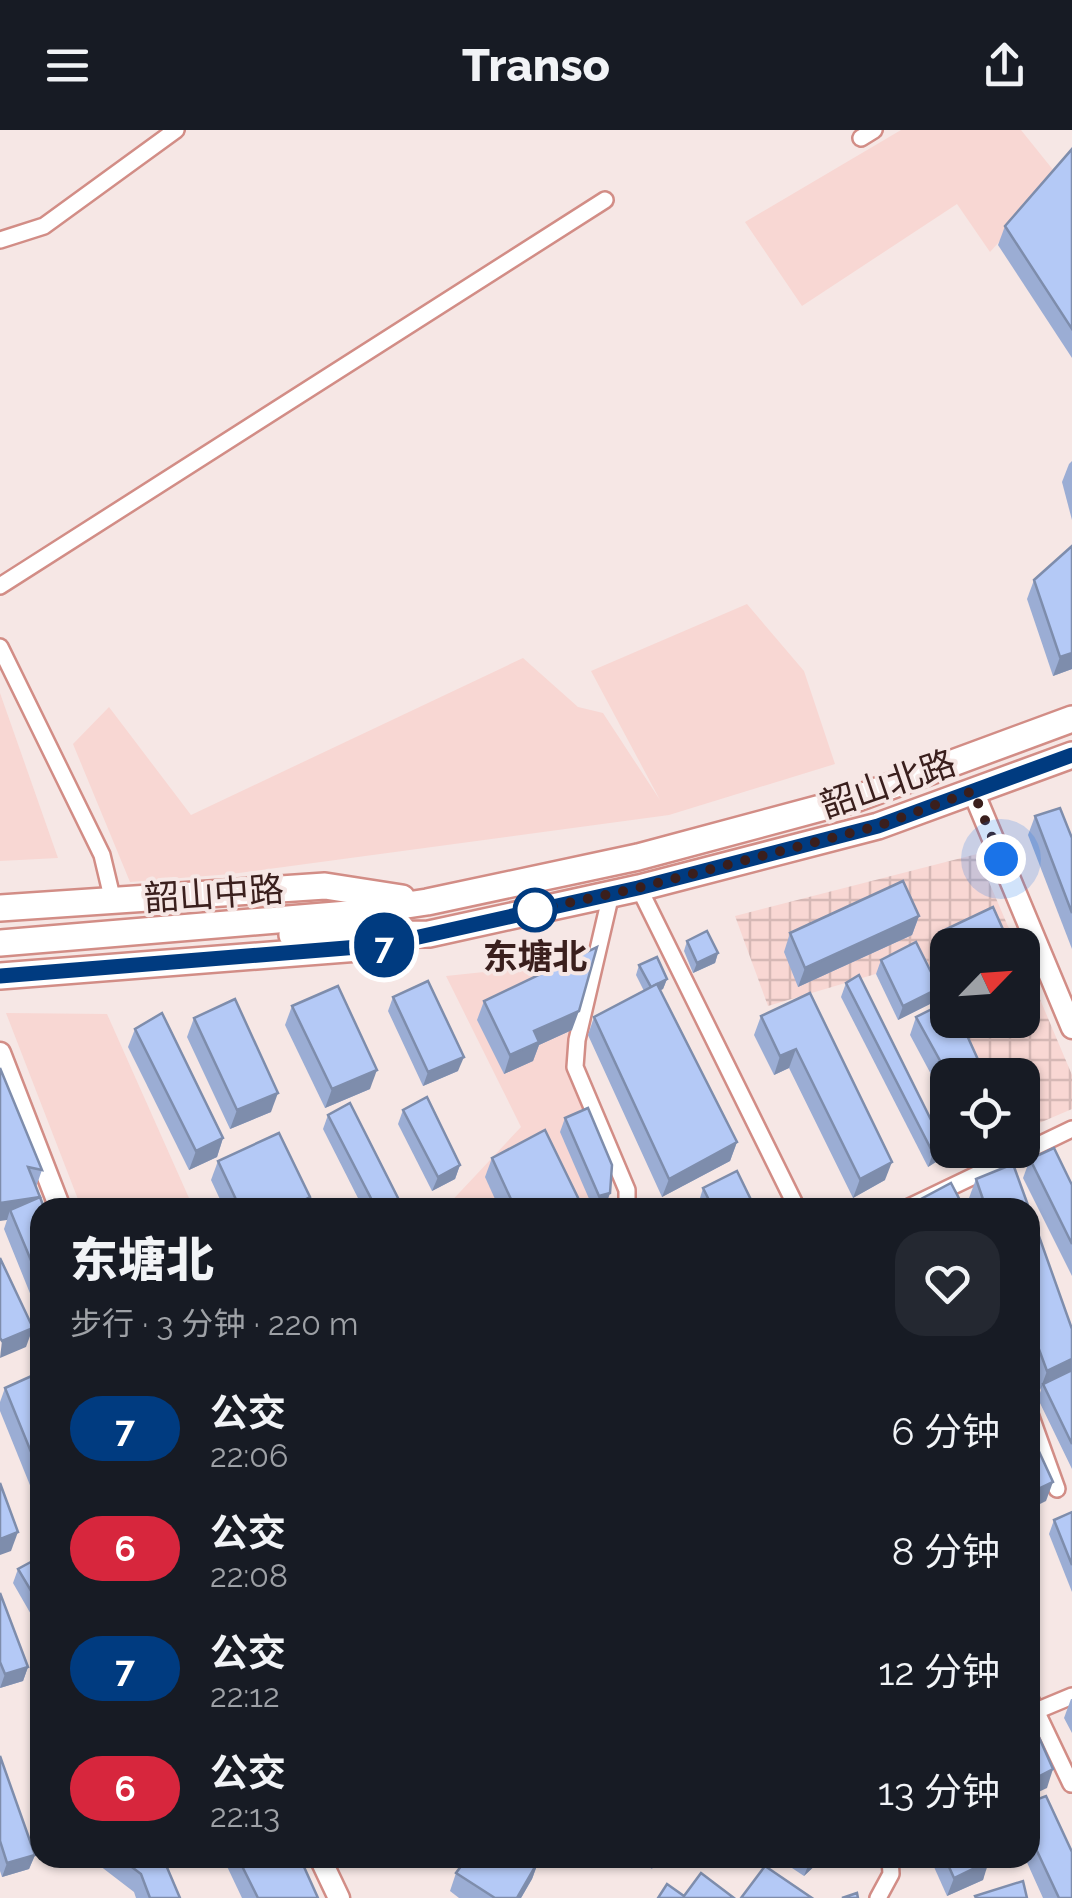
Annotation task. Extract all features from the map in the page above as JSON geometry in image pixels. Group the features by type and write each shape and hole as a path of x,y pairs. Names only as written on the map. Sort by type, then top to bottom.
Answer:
{"main road":[{"name":"韶山北路","path":"347,923 427,902 638,858 858,798 1072,719"},
{"name":"韶山北路","path":"347,923 429,934 638,888 878,826 1072,755"},
{"name":"韶山中路","path":"0,908 325,886 427,902"},
{"name":"韶山中路","path":"0,943 347,923"},
{"name":"韶山中路","path":"0,955 347,923"},
{"name":"韶山中路","path":"0,976 338,950 429,934"}],"street":[{"path":"0,240 44,226 176,130"},
{"path":"0,586 604,200"},
{"path":"0,647 102,855 113,900"},
{"path":"973,791 1072,1028"},
{"path":"638,888 792,1198"},
{"path":"611,894 576,1040 575,1066 627,1198"},
{"path":"0,1052 56,1198"},
{"path":"927,1198 1072,1129"},
{"path":"952,1186 956,1198"},
{"path":"1040,1441 1057,1488"},
{"path":"1040,1703 1072,1696"},
{"path":"1040,1719 1070,1784"},
{"path":"325,1868 339,1898"},
{"path":"878,1898 890,1868"}],"shaded area":[{"path":"901,130 1021,130 1058,176 990,252 957,204 802,306 745,222"},
{"path":"747,604 804,671 835,764 669,815 231,874 130,882 73,744 109,707 191,815 523,658 578,707 603,713 660,800 591,671"},
{"path":"0,693 58,858 0,861"},
{"path":"977,854 1009,928 930,928 930,967 926,959 768,1006 735,916"},
{"path":"595,960 575,1067 610,1198 454,1198 521,1127 446,976"},
{"path":"1040,999 1072,1075 1072,1109 1040,1123 1040,1058 976,1058 966,1038 1040,1038"},
{"path":"6,1013 107,1014 189,1198 78,1198"}],"building":[{"path":"1072,149 1072,329 1005,226"},
{"path":"1072,546 1072,653 1060,657 1034,580"},
{"path":"1060,808 1072,838 1072,913 1035,816"},
{"path":"903,881 919,916 805,968 790,933"},
{"path":"993,907 1002,928 948,928"},
{"path":"707,931 718,953 697,963 687,941"},
{"path":"916,942 930,970 930,992 903,1006 881,960"},
{"path":"597,947 579,1011 534,1031 539,1042 510,1055 484,1001"},
{"path":"657,957 667,979 651,987 639,965"},
{"path":"859,975 930,1118 930,1147 846,983"},
{"path":"428,981 464,1057 428,1072 393,997"},
{"path":"657,984 737,1142 669,1179 594,1017"},
{"path":"338,986 377,1070 332,1089 292,1006"},
{"path":"810,993 892,1162 860,1179 796,1049 780,1056 761,1016"},
{"path":"235,999 278,1093 237,1110 194,1018"},
{"path":"930,1010 930,1038 968,1038 977,1058 939,1058 916,1017"},
{"path":"162,1013 223,1138 196,1151 135,1029"},
{"path":"0,1068 42,1170 28,1167 40,1197 0,1203"},
{"path":"427,1097 460,1165 438,1177 403,1110"},
{"path":"350,1103 398,1198 371,1198 328,1115"},
{"path":"588,1108 612,1165 610,1193 599,1196 565,1118"},
{"path":"545,1130 578,1198 510,1198 492,1158"},
{"path":"279,1133 310,1197 235,1198 218,1161"},
{"path":"1054,1148 1072,1185 1072,1244 1034,1168 1040,1168 1040,1154"},
{"path":"1003,1168 1014,1168 1025,1198 983,1198 976,1179"},
{"path":"737,1171 750,1198 708,1198 703,1188"},
{"path":"951,1183 959,1198 923,1198"},
{"path":"30,1201 30,1258 10,1210"},
{"path":"1040,1239 1072,1329 1072,1359 1047,1371 1040,1352"},
{"path":"0,1258 30,1329 2,1341"},
{"path":"1072,1370 1072,1444 1043,1384"},
{"path":"30,1377 30,1449 5,1388"},
{"path":"1040,1454 1053,1482 1040,1488"},
{"path":"0,1483 18,1532 0,1539"},
{"path":"1072,1512 1072,1565 1054,1520"},
{"path":"30,1562 30,1589 18,1569"},
{"path":"0,1593 28,1667 5,1674 0,1662"},
{"path":"1040,1740 1053,1769 1040,1776"},
{"path":"0,1756 30,1841 30,1856 7,1863 0,1841"},
{"path":"1046,1796 1072,1852 1072,1898 1059,1898 1040,1857 1040,1798"},
{"path":"133,1868 167,1868 180,1898 150,1898 141,1874"},
{"path":"243,1868 304,1868 318,1898 258,1898"},
{"path":"460,1868 534,1868 517,1898 495,1898 456,1873"},
{"path":"764,1868 768,1868 812,1898 741,1898"},
{"path":"950,1868 975,1868 954,1878"},
{"path":"701,1873 734,1898 658,1898 667,1884 684,1896"},
{"path":"1023,1881 1027,1898 975,1896"}],"bus line":[{"name":"7","path":"0,976 383,945 638,888 878,826 1072,755"}],"place":[{"name":"东塘北","path":"535,910"}],"route":[{"path":"535,910 638,888 878,826 973,791 1001,859"}]}
